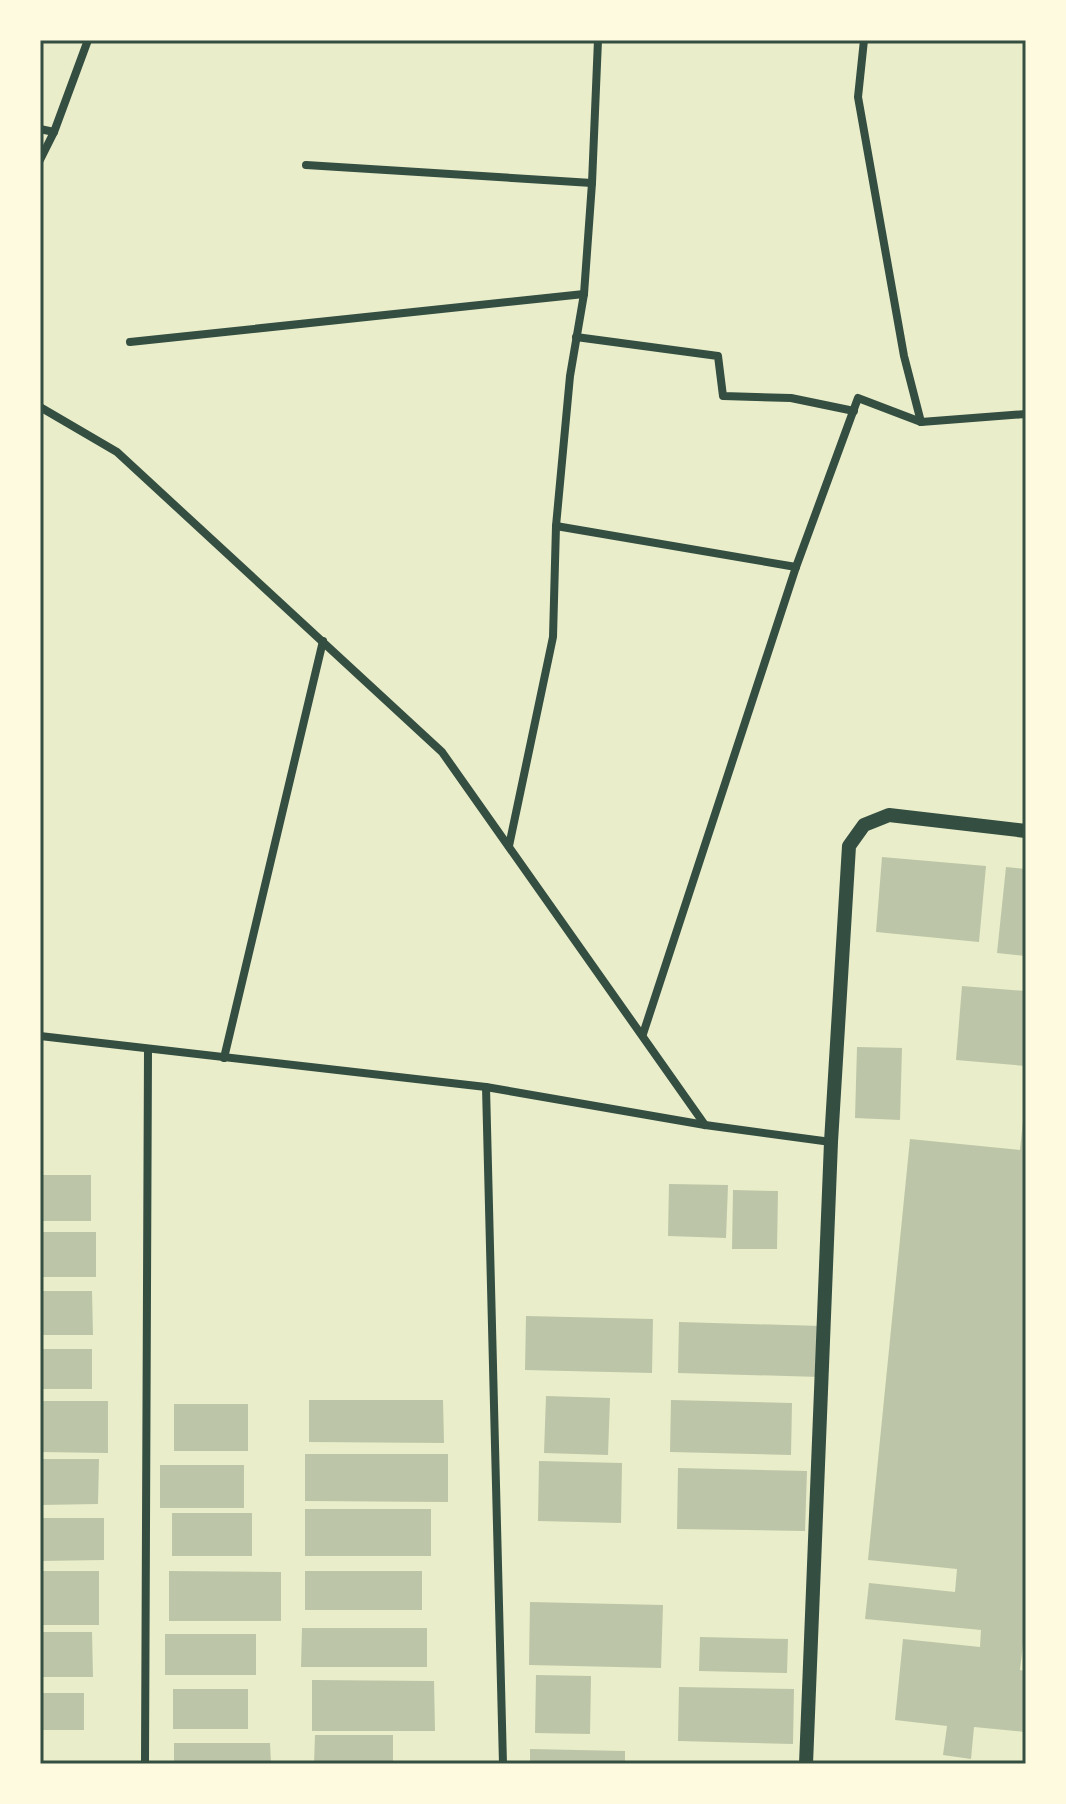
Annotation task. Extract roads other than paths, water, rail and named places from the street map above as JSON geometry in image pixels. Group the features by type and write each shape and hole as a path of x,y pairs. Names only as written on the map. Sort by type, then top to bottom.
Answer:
{"street":[{"path":"40,160 54,132 88,40"},
{"path":"509,846 553,637 556,526 570,376 584,294 598,40"},
{"path":"864,40 858,97 904,356 921,422"},
{"path":"40,129 54,132"},
{"path":"306,165 592,183"},
{"path":"130,342 584,294"},
{"path":"576,337 718,356 723,396 791,398 854,411"},
{"path":"643,1034 796,567 858,398 921,422 1026,414"},
{"path":"40,407 117,452 442,752 705,1125"},
{"path":"556,526 796,567"},
{"path":"224,1058 323,641"},
{"path":"806,1764 831,1142 849,846 864,825 889,815 1026,831"},
{"path":"40,1036 486,1087 705,1125 831,1142"},
{"path":"145,1764 148,1049"},
{"path":"486,1087 503,1764"}]}
